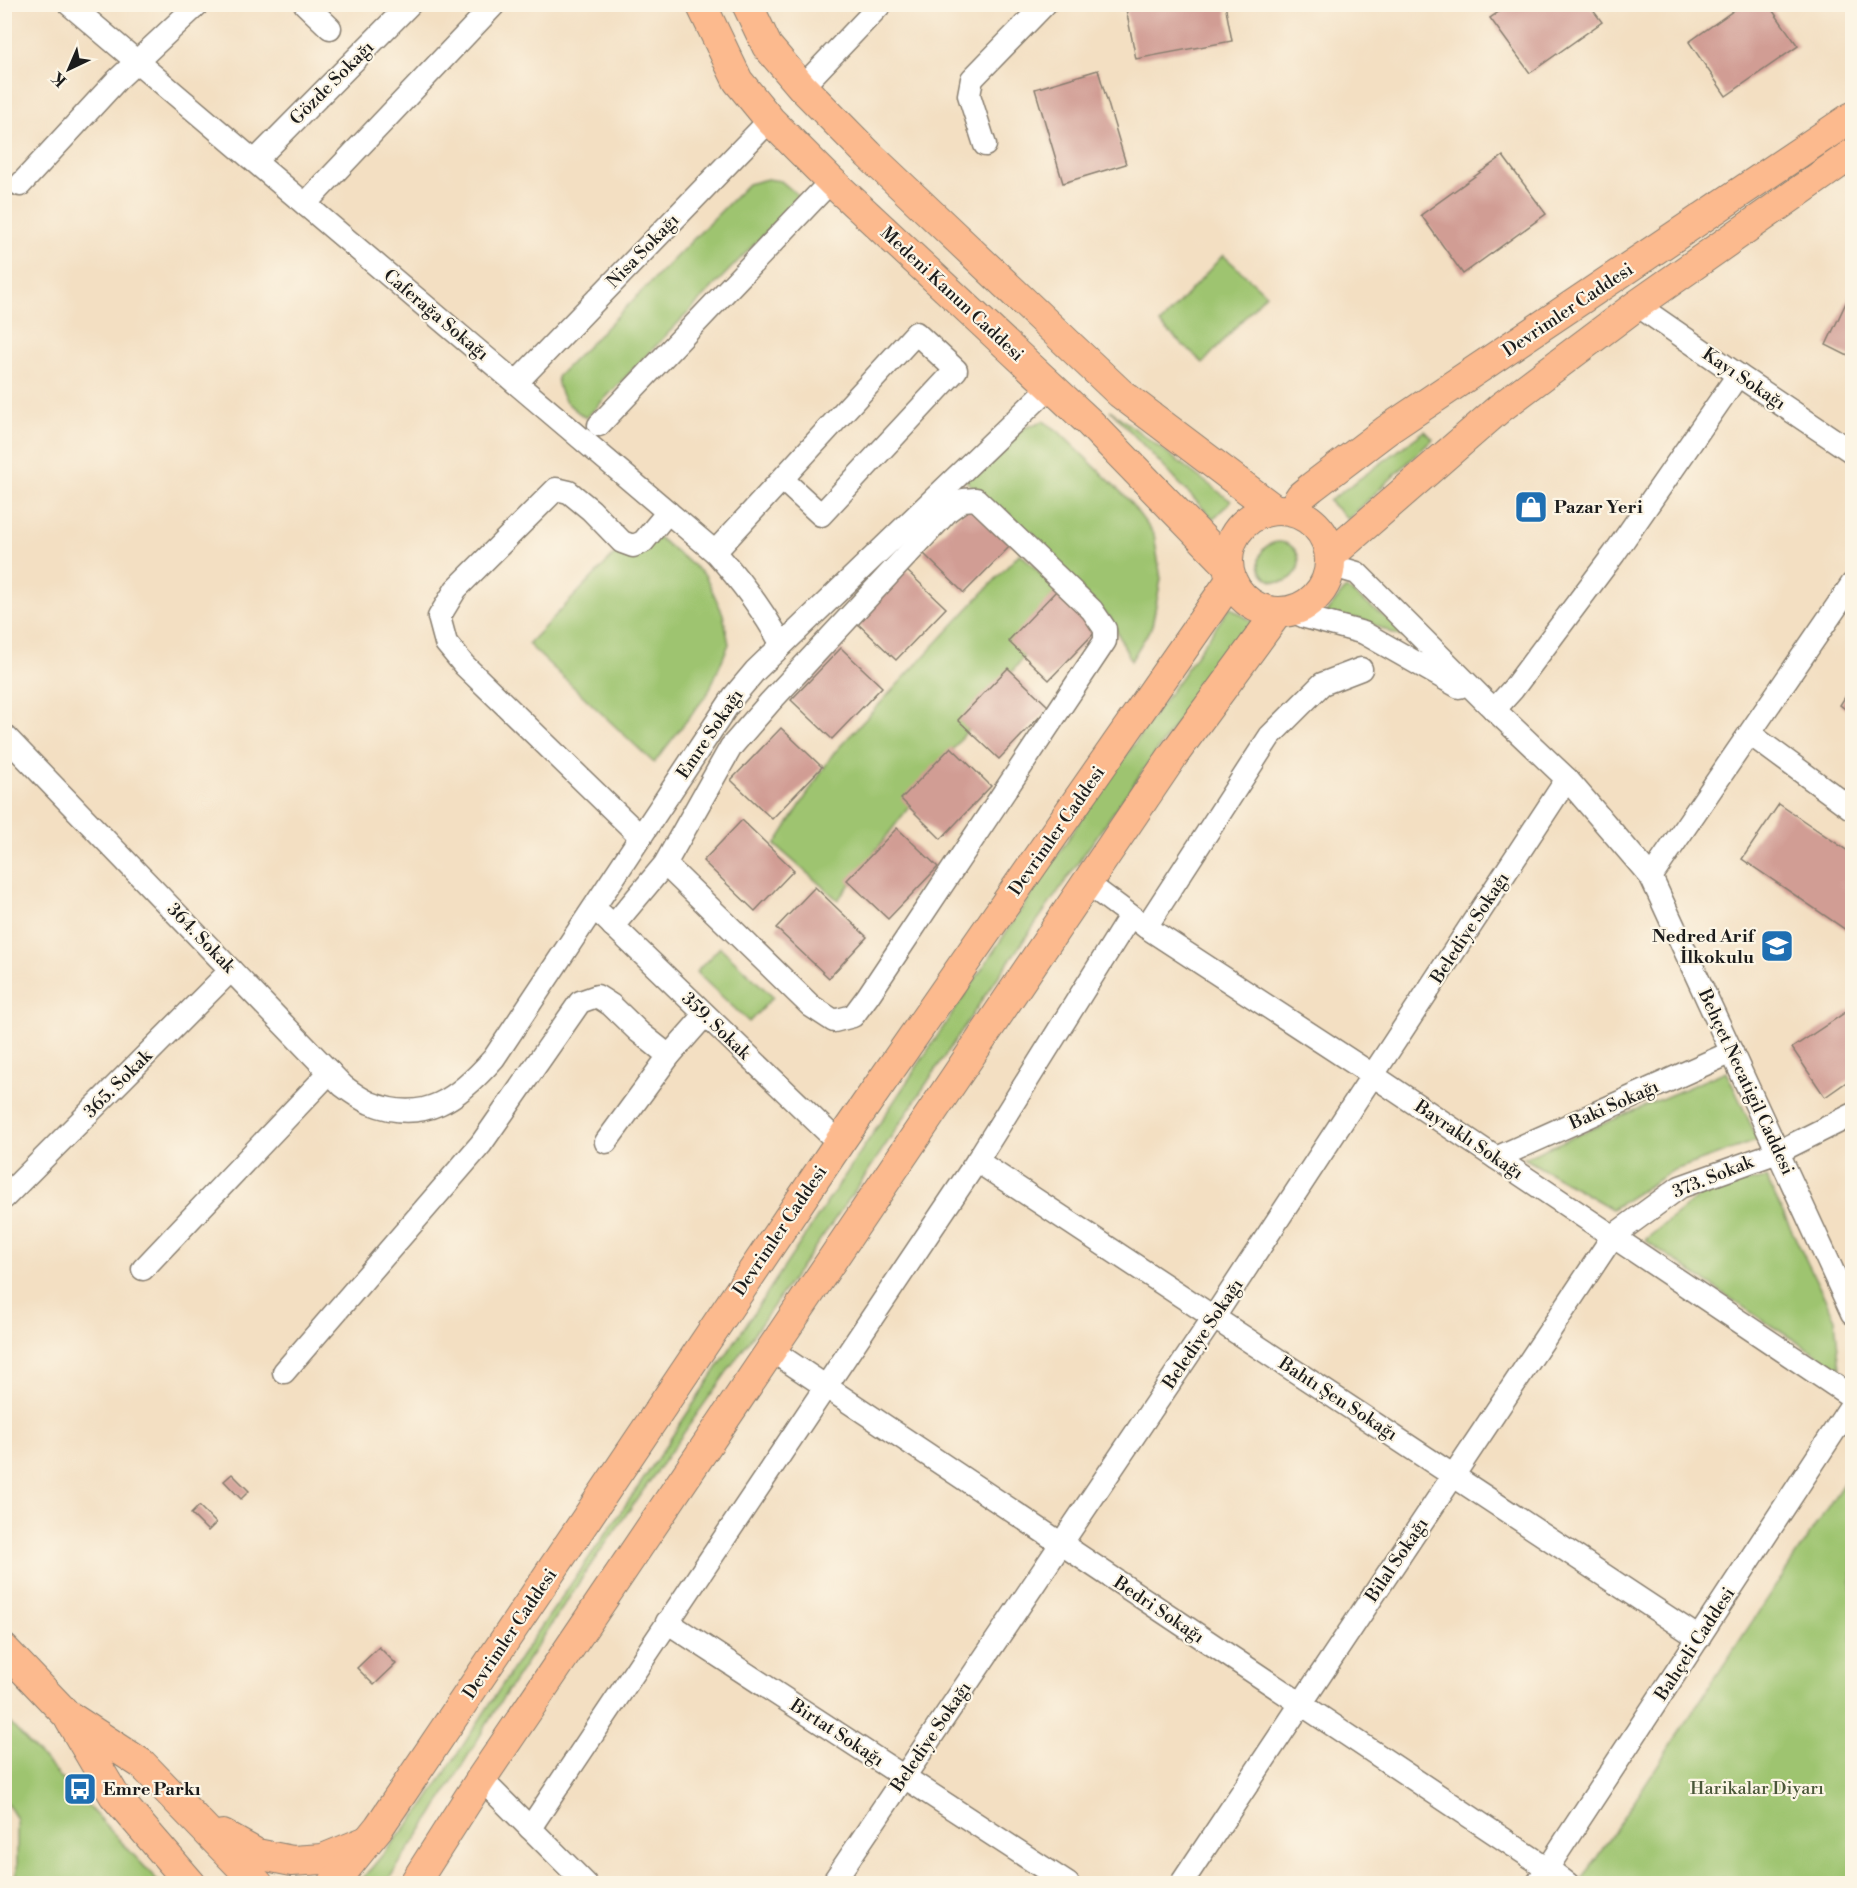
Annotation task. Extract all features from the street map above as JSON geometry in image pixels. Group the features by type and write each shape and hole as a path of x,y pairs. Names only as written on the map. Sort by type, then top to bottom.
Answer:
{"main road":[{"name":"Medeni Kanun Caddesi","path":"701,4 738,81 770,120 831,181 1089,423 1230,572"},
{"path":"747,4 767,46 802,87 877,163 1120,393 1283,511 1306,518 1318,528 1326,542 1330,560 1325,584 1317,596 1306,605 1285,611 1264,610 1251,604 1240,594 1230,572 1229,549 1236,534 1246,522 1260,514 1283,511"},
{"path":"770,120 802,87"},
{"name":"Devrimler Caddesi","path":"1283,511 1387,430 1852,117"},
{"name":"Devrimler Caddesi","path":"1330,560 1500,408 1637,305 1852,154"},
{"name":"Devrimler Caddesi","path":"333,1884 379,1827 839,1143 1230,572"},
{"path":"414,1884 482,1779 1174,754 1285,611"},
{"path":"4,1649 67,1714 142,1764 258,1884"},
{"path":"67,1714 114,1795 191,1884"},
{"path":"196,1820 257,1854 292,1861 323,1859 367,1841"}],"street":[{"name":"Caferağa Sokağı","path":"69,4 715,552 749,591 782,645"},
{"path":"20,185 116,81 198,4"},
{"path":"305,4 330,28"},
{"name":"Gözde Sokağı","path":"255,161 410,4"},
{"path":"802,87 881,4"},
{"path":"986,145 969,95 972,79 1045,4"},
{"path":"305,204 493,6"},
{"name":"Nisa Sokağı","path":"516,383 770,120"},
{"path":"599,425 831,181"},
{"name":"Kayı Sokağı","path":"1637,305 1852,452"},
{"path":"715,552 782,479 916,333 956,370 821,515 782,479"},
{"path":"1489,705 1513,689 1614,554 1738,375"},
{"name":"Emre Sokağı","path":"414,1112 434,1107 454,1096 475,1080 494,1059 734,696 755,671 1051,386"},
{"path":"641,837 464,664 446,643 439,617 456,589 556,489 569,492 591,510 622,542 633,546 643,542 668,512"},
{"path":"613,926 665,864 730,747 948,511 963,500 976,499 1092,610 1105,629 1105,641 853,1016 834,1021 812,1006 665,864"},
{"name":"Behçet Necatigil Caddesi","path":"1330,560 1357,573 1567,779 1651,877 1852,1313"},
{"path":"1651,877 1852,584"},
{"name":"Behçet Necatigil Caddesi","path":"1285,611 1364,633 1489,705"},
{"path":"530,1828 1138,922 1270,736 1322,684 1361,669"},
{"path":"1750,734 1852,809"},
{"name":"364. Sokak","path":"9,749 231,970 343,1086 368,1102 396,1112 414,1112"},
{"name":"Belediye Sokağı","path":"832,1884 1214,1317 1567,779"},
{"name":"Bayraklı Sokağı","path":"1087,884 1138,922 1374,1076 1852,1397"},
{"name":"359. Sokak","path":"594,908 839,1143"},
{"name":"365. Sokak","path":"4,1197 231,970"},
{"path":"284,1372 481,1144 580,1002 597,996 611,1005 669,1056"},
{"path":"606,1142 669,1056 705,1015"},
{"name":"Baki Sokağı","path":"1496,1158 1732,1052"},
{"path":"143,1269 330,1072"},
{"name":"373. Sokak","path":"1613,1236 1680,1187 1778,1152 1852,1115"},
{"name":"Bahtı Şen Sokağı","path":"977,1161 1699,1638"},
{"name":"Bilal Sokağı","path":"1181,1884 1613,1236"},
{"name":"Bedri Sokağı","path":"771,1350 1301,1704 1542,1876 1568,1884"},
{"name":"Bahçeli Caddesi","path":"1542,1876 1852,1404"},
{"name":"Birtat Sokağı","path":"668,1622 1068,1884"},
{"path":"482,1779 586,1884"}],"green space":[{"path":"767,179 781,181 800,197 586,418 574,409 562,396 557,377 748,184"},
{"path":"1223,255 1266,294 1203,363 1160,324"},
{"path":"1110,410 1231,501 1213,519"},
{"path":"1043,421 1057,430 1127,498 1154,534 1161,579 1152,626 1131,661 1111,619 963,478 1024,428"},
{"path":"1425,431 1433,439 1348,519 1329,501"},
{"path":"643,525 705,575 723,614 729,644 708,693 654,763 528,644"},
{"path":"1279,542 1293,548 1299,562 1293,576 1279,582 1265,576 1259,562 1265,548"},
{"path":"1020,553 1067,600 838,900 775,845 832,755"},
{"path":"1346,588 1406,633 1402,637 1360,619 1325,614"},
{"path":"1230,607 1253,622 1207,680 1125,796 984,997 861,1182 592,1563 499,1704 433,1814 386,1883 358,1884 423,1807 521,1656 647,1474 1076,827"},
{"path":"720,947 773,997 749,1022 696,972"},
{"path":"1726,1071 1758,1140 1672,1171 1612,1209 1524,1158"},
{"path":"1766,1178 1835,1319 1840,1369 1764,1321 1645,1240 1706,1190"},
{"name":"Harikalar Diyarı","path":"1852,1470 1852,1883 1580,1883"},
{"path":"5,1718 160,1883 13,1883 17,1870 17,1819 5,1800"}],"building":[{"path":"1125,4 1225,4 1232,41 1136,59"},
{"path":"1743,4 1768,4 1798,46 1726,96 1689,42"},
{"path":"1509,5 1589,5 1602,22 1530,73 1490,18"},
{"path":"1098,70 1126,164 1063,183 1035,89"},
{"path":"1503,156 1546,214 1463,274 1421,215"},
{"path":"1852,290 1852,358 1826,345"},
{"path":"973,501 1015,541 964,593 923,553"},
{"path":"905,569 946,608 896,660 855,621"},
{"path":"1058,589 1099,628 1049,680 1008,641"},
{"path":"841,648 882,687 832,739 791,700"},
{"path":"1008,668 1049,707 999,759 958,720"},
{"path":"1852,686 1852,714 1840,705"},
{"path":"781,728 822,767 772,819 731,780"},
{"path":"951,747 991,786 941,839 901,799"},
{"path":"1779,804 1852,854 1852,934 1742,859"},
{"path":"742,820 794,870 755,911 703,861"},
{"path":"897,828 938,867 888,919 847,880"},
{"path":"815,887 867,937 829,978 776,928"},
{"path":"1852,1008 1852,1078 1825,1097 1792,1048"},
{"path":"232,1474 249,1491 241,1499 224,1481"},
{"path":"199,1506 216,1523 208,1531 191,1514"},
{"path":"379,1647 396,1664 374,1685 357,1668"}],"place":[{"name":"Pazar Yeri","path":"1531,507"},
{"name":"Nedred Arif İlkokulu","path":"1777,946"},
{"name":"Emre Parkı","path":"80,1789"}]}
